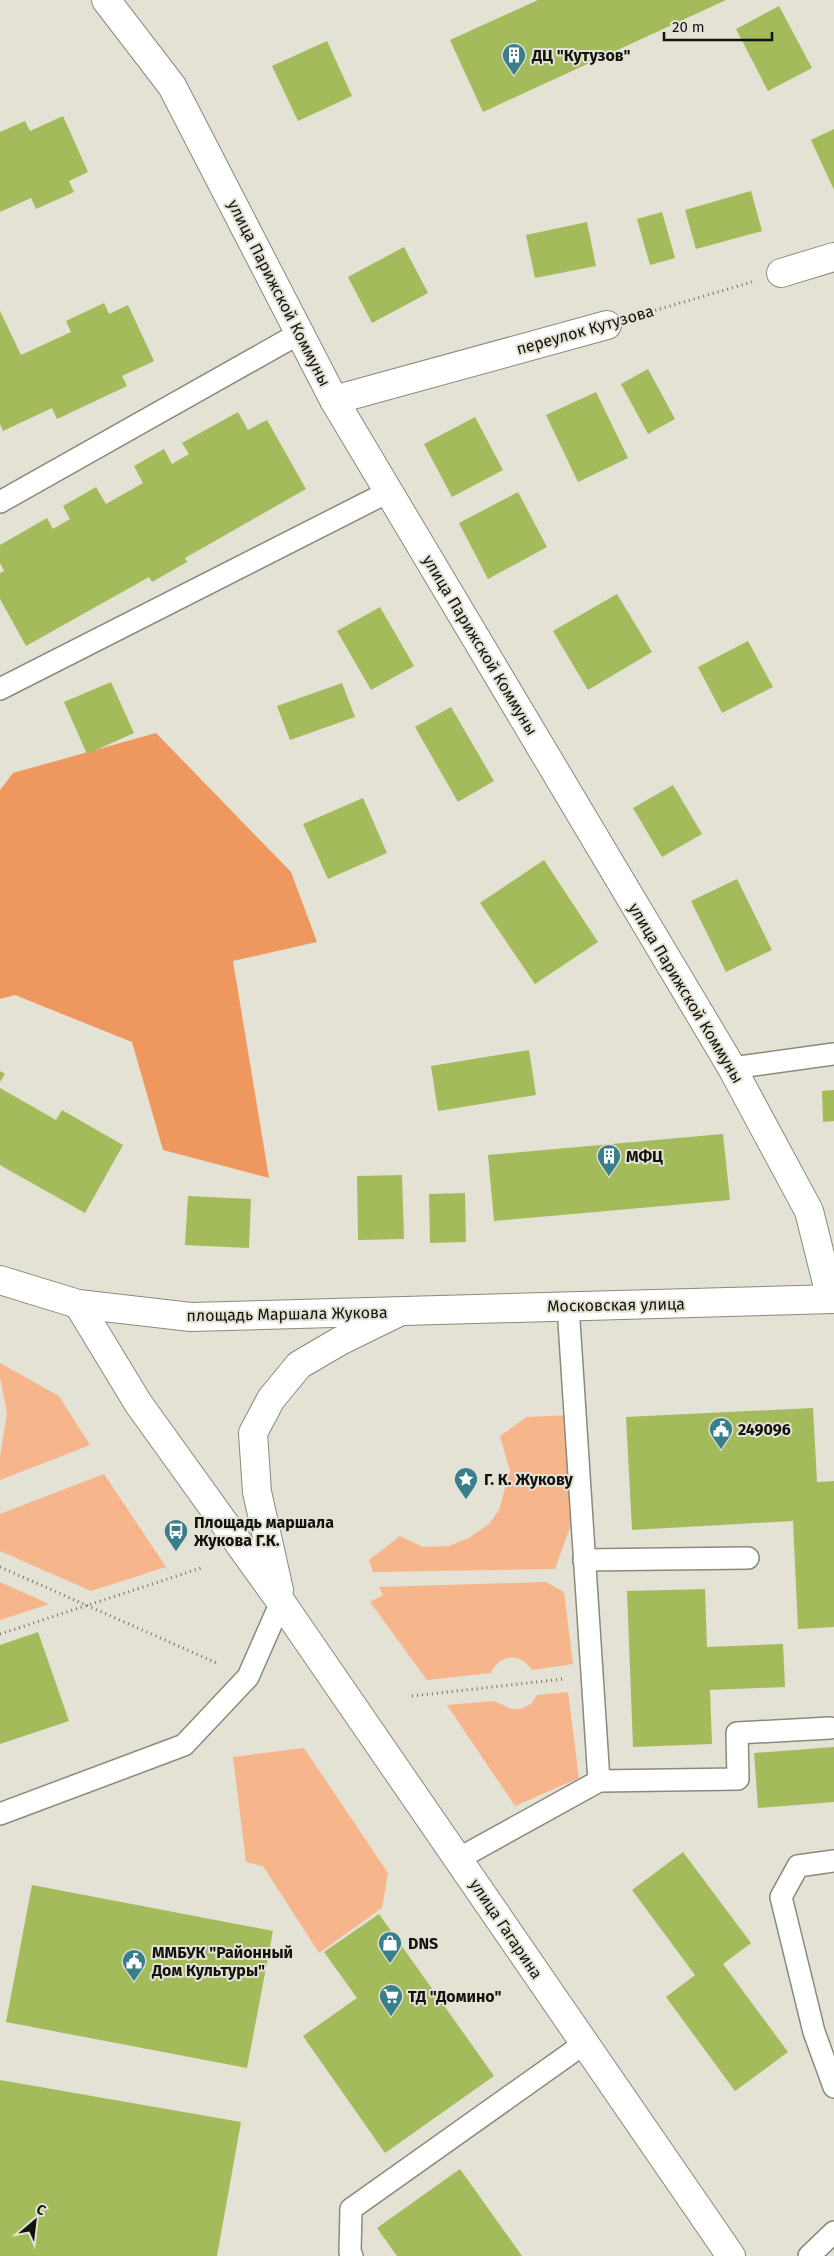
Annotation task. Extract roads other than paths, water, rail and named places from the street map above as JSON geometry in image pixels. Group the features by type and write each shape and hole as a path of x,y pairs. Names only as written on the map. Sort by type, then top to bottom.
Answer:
{"main road":[{"name":"улица Парижской Коммуны","path":"106,0 172,86 334,400 732,1068 810,1212 833,1299"},
{"path":"781,273 834,257"},
{"name":"переулок Кутузова","path":"334,400 606,325"},
{"name":"площадь Маршала Жукова","path":"0,1280 78,1304 191,1317 399,1312"},
{"name":"Московская улица","path":"399,1312 833,1299"},
{"path":"78,1304 138,1403 281,1602"},
{"name":"площадь Маршала Жукова","path":"281,1602 257,1492 252,1433 271,1399 299,1364 399,1312"},
{"name":"улица Гагарина","path":"281,1602 731,2256"}],"lane":[{"path":"0,502 300,333"},
{"path":"0,689 388,492"},
{"path":"732,1068 834,1054"},
{"path":"568,1306 599,1781"},
{"path":"584,1560 748,1558"},
{"path":"0,1814 184,1745 248,1677 281,1602"},
{"path":"458,1859 599,1781 738,1779 737,1733 830,1728"},
{"path":"834,1861 798,1866 781,1896 814,2032 834,2087"},
{"path":"352,2256 350,2252 351,2210 585,2044"},
{"path":"809,2256 834,2232"}],"place":[{"name":"ДЦ \"Кутузов\"","path":"514,76"},
{"name":"МФЦ","path":"609,1177"},
{"name":"249096","path":"721,1450"},
{"name":"Г. К. Жукову","path":"466,1500"},
{"name":"Площадь маршала Жукова Г.К.","path":"176,1552"},
{"name":"DNS","path":"390,1964"},
{"name":"ММБУК \"Районный Дом Культуры\"","path":"134,1982"},
{"name":"ТД \"Домино\"","path":"391,2017"}]}
